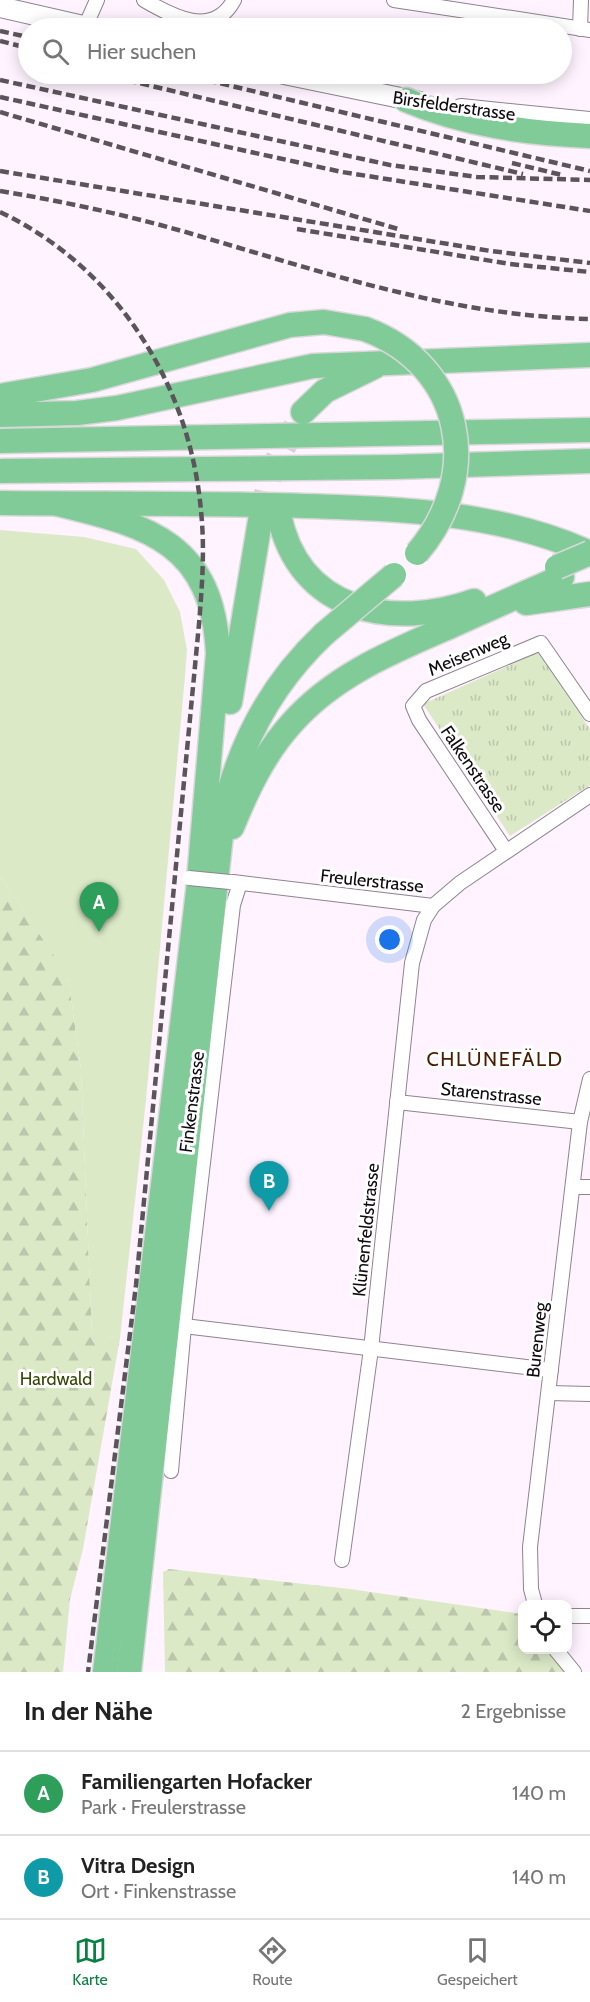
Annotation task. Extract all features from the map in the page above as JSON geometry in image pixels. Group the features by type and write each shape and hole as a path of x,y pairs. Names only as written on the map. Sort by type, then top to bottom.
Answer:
{"highway":[{"path":"406,100 477,124 532,132 590,136"},
{"path":"0,396 92,380 290,325 324,322 365,329 392,341 418,362 439,388 454,427 457,461 452,493 440,520 417,553 324,634 300,658 274,691 246,742 232,780 225,810 214,885 116,1672"},
{"path":"0,415 96,411 313,366 590,355"},
{"path":"303,412 325,391 385,363"},
{"path":"522,432 590,417"},
{"path":"0,441 590,430"},
{"path":"0,471 590,461"},
{"path":"0,503 192,503 420,510 478,518 536,534 590,553"},
{"path":"58,504 127,522 155,535 185,560 208,600 216,627 218,666 214,885"},
{"path":"214,885 270,515 288,546 311,578 341,600 380,613 414,615 445,610 590,564"},
{"path":"536,534 590,564"},
{"path":"214,885 232,827 248,792 271,748 301,713 331,687 368,663 483,612 560,572 590,553"},
{"path":"483,612 557,597 590,594"},
{"path":"105,1672 134,1528"},
{"path":"129,1672 134,1528"},
{"path":"134,1528 141,1672"}],"main road":[{"path":"0,7 47,18"},
{"name":"Birsfelderstrasse","path":"331,84 464,110 590,122"}],"street":[{"path":"92,18 97,0"},
{"path":"144,0 176,18"},
{"path":"215,18 234,0"},
{"path":"394,0 513,18"},
{"path":"581,0 585,29"},
{"name":"Meisenweg","path":"412,706 426,692 541,643 590,714"},
{"name":"Falkenstrasse","path":"412,706 418,720 506,851"},
{"name":"Freulerstrasse","path":"214,885 433,906 460,883 590,795"},
{"name":"Finkenstrasse","path":"171,1471 184,1326 233,905 214,885"},
{"name":"Klünenfeldstrasse","path":"342,1560 371,1349 412,963 424,920 433,906"},
{"name":"Burenweg","path":"534,1600 531,1589 530,1547 580,1122 590,1079"},
{"name":"Starenstrasse","path":"397,1102 580,1122"},
{"path":"573,1187 590,1187"},
{"path":"184,1326 551,1370"},
{"path":"549,1393 590,1394"},
{"path":"572,1616 590,1616"},
{"path":"559,1654 574,1672"}],"green space":[{"path":"0,530 84,537 136,549 164,580 180,612 187,650 146,1100 120,1338 92,1337 81,1070 68,976 0,877"},
{"path":"539,652 590,729 590,785 510,836 423,704"},
{"name":"Hardwald","path":"0,877 68,975 81,1070 92,1336 120,1338 83,1549 70,1599 63,1672 0,1672"},
{"path":"169,1569 350,1589 518,1613 518,1654 559,1654 574,1672 165,1672 163,1572"}],"tunnel":[{"path":"261,515 271,471 303,412"}],"railway":[{"path":"0,31 18,35"},
{"path":"0,41 18,46"},
{"path":"0,80 18,84"},
{"path":"18,84 390,165 477,177 590,180"},
{"path":"143,84 523,174"},
{"path":"223,84 590,171"},
{"path":"0,97 342,172 590,211"},
{"path":"0,112 398,229"},
{"path":"512,163 562,175"},
{"path":"0,171 491,251 590,263"},
{"path":"0,191 137,219 333,275 434,300 537,316 590,319"},
{"path":"0,212 41,235 79,264 112,297 140,335 163,375 181,418 194,464 203,539 199,624 136,1285 88,1672"},
{"path":"297,229 510,264 590,272"}],"place":[{"name":"Familiengarten Hofacker","path":"99,932"},
{"name":"Vitra Design","path":"269,1211"}],"district":[{"name":"CHLÜNEFÄLD","path":"495,1059"}]}
